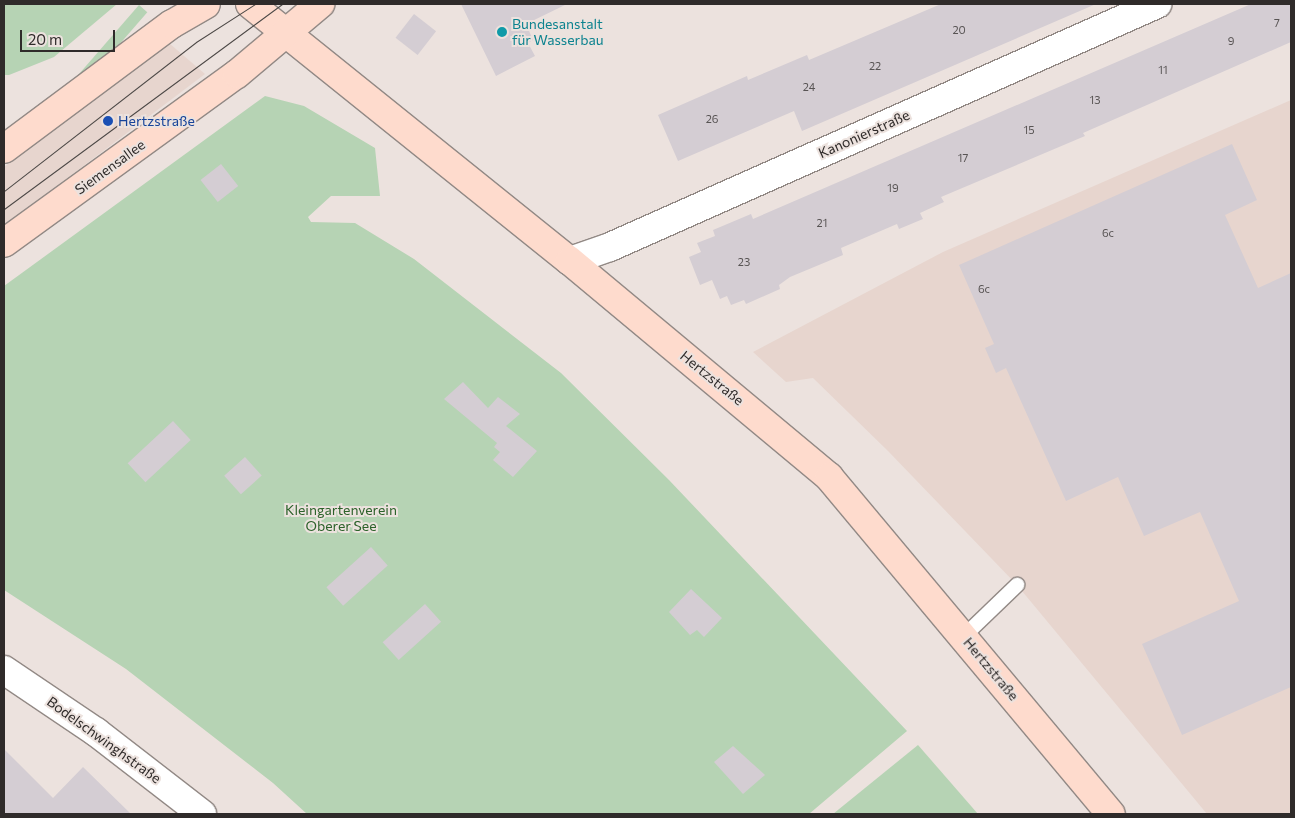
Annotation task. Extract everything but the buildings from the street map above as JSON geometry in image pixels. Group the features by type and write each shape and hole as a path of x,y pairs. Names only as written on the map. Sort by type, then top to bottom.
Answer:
{"main road":[{"path":"4,149 172,24 206,4"},
{"name":"Hertzstraße","path":"250,4 570,260 829,477 1111,814"},
{"name":"Siemensallee","path":"4,243 237,74 320,4"}],"street":[{"name":"Kanonierstraße","path":"570,260 610,247 1157,4"},
{"name":"Bodelschwinghstraße","path":"4,670 96,732 202,814"}],"lane":[{"path":"964,636 1016,585"}],"shaded area":[{"path":"169,43 205,74 4,226 4,167"},
{"path":"1291,100 1291,814 1207,814 1017,585 888,451 813,378 786,382 753,352 943,252"}],"green space":[{"path":"4,4 117,4 54,57 9,75 4,75"},
{"path":"139,5 147,12 37,139 29,132"},
{"name":"Kleingartenverein Oberer See","path":"265,96 304,106 375,148 380,196 331,196 308,217 311,222 355,223 414,259 561,373 669,480 907,731 809,814 307,814 273,783 126,669 4,590 4,286"},
{"path":"918,745 978,814 833,814"}],"tram line":[{"path":"4,191 196,42 255,4"},
{"path":"4,209 282,4"}],"place":[{"name":"Bundesanstalt für Wasserbau","path":"502,32"},
{"name":"Hertzstraße","path":"108,121"}]}
